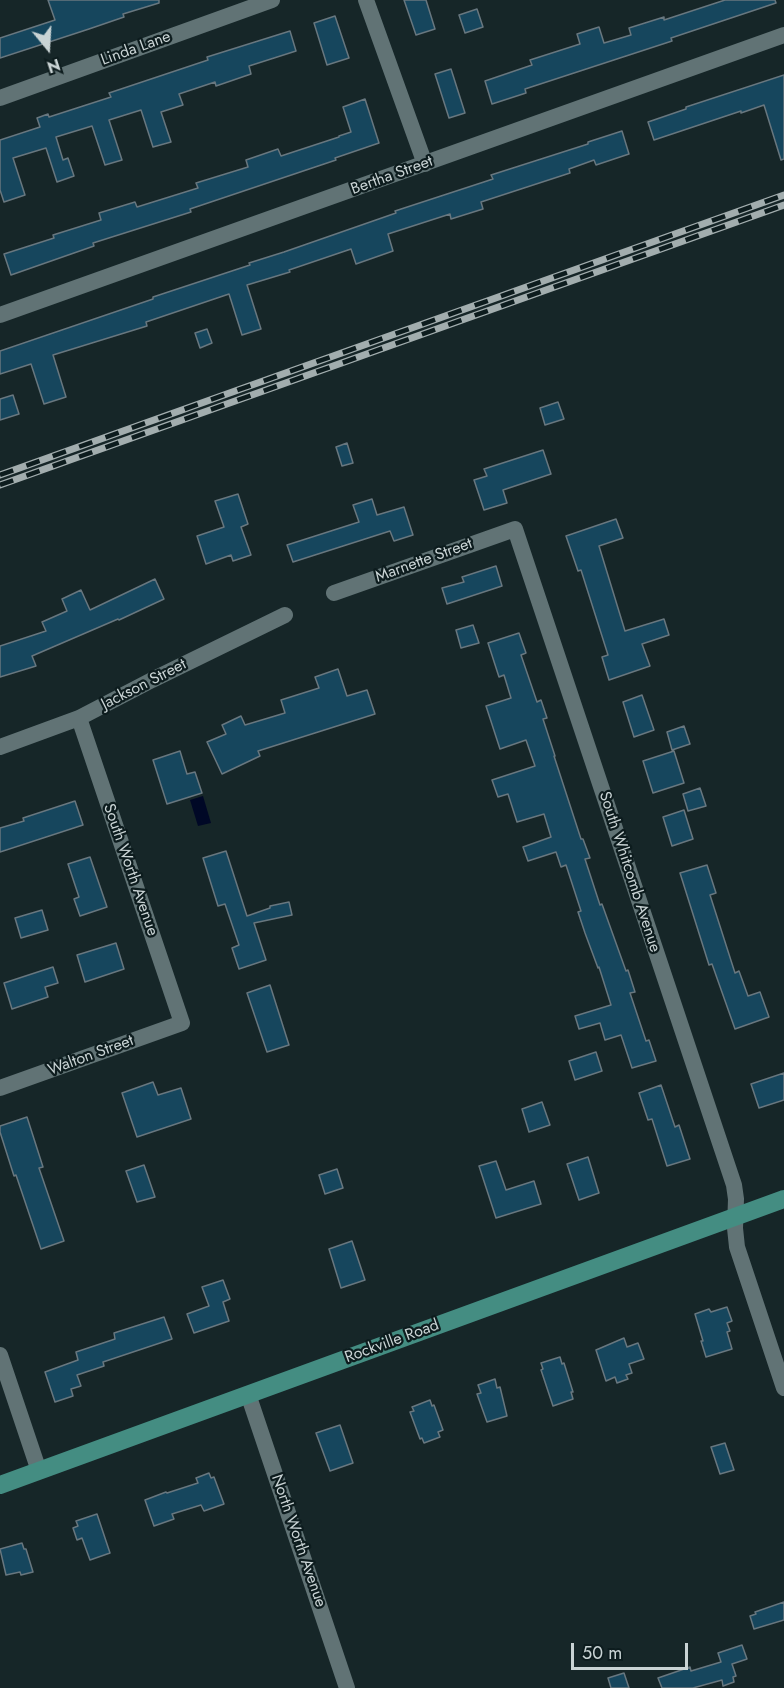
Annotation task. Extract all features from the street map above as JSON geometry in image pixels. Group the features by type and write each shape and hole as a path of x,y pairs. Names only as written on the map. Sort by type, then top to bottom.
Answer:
{"main road":[{"name":"Rockville Road","path":"0,1485 784,1199"}],"street":[{"name":"Linda Lane","path":"0,98 272,0"},
{"path":"366,0 425,164"},
{"name":"Bertha Street","path":"0,315 784,35"},
{"name":"Marnette Street","path":"333,593 515,529"},
{"name":"South Whitcomb Avenue","path":"515,529 734,1185 736,1243 784,1388"},
{"name":"Jackson Street","path":"0,747 79,718 285,615"},
{"name":"South Worth Avenue","path":"79,718 182,1023"},
{"name":"Walton Street","path":"0,1088 182,1023"},
{"path":"0,1355 39,1471"},
{"name":"North Worth Avenue","path":"248,1394 347,1688"}],"water":[{"path":"203,796 211,823 198,826 190,800"}],"building":[{"path":"48,0 159,0 159,3 0,58 0,38 55,20"},
{"path":"404,0 426,0 435,29 416,35"},
{"path":"725,0 775,0 776,3 671,38 672,41 525,89 526,93 492,104 485,81 532,65 530,60 580,44 577,34 599,27 604,43 631,35 629,28 664,17 664,20"},
{"path":"477,9 483,27 465,33 459,15"},
{"path":"335,16 349,58 327,65 314,23"},
{"path":"290,31 296,51 249,66 251,74 216,86 215,82 179,94 183,105 161,112 171,142 153,147 141,110 109,120 122,160 105,165 92,126 56,137 63,160 68,158 74,176 57,182 46,148 13,158 25,195 4,202 0,190 0,140 40,127 37,118 48,114 49,117 111,97 109,93 208,60 207,57"},
{"path":"451,69 465,113 449,118 435,74"},
{"path":"784,75 784,159 781,160 764,105 654,140 648,122"},
{"path":"365,99 379,143 335,158 336,160 190,209 191,212 93,243 94,246 11,275 4,254 101,220 99,213 135,202 137,207 198,188 196,183 248,167 246,160 278,149 281,156 351,132 343,107"},
{"path":"622,131 629,154 596,165 594,160 569,169 570,173 481,202 483,209 451,219 450,214 388,234 393,251 356,264 351,249 247,285 261,329 242,335 229,294 146,322 147,326 53,355 66,397 44,404 31,364 0,374 0,351 250,265 249,263 396,213 395,211 493,179 491,175"},
{"path":"207,329 212,343 200,348 195,333"},
{"path":"13,395 19,414 0,420 0,399"},
{"path":"558,402 564,419 545,425 540,408"},
{"path":"347,443 353,463 342,466 336,447"},
{"path":"543,450 551,474 503,490 507,503 484,510 474,480 487,476 484,469"},
{"path":"238,494 248,524 241,527 251,555 233,561 231,555 206,564 197,536 224,527 215,501"},
{"path":"372,499 377,515 404,507 413,535 394,541 390,531 293,562 287,545 359,522 353,505"},
{"path":"616,519 623,538 599,546 625,631 664,619 669,635 642,644 650,666 609,680 602,657 608,655 581,570 578,571 566,536"},
{"path":"496,566 502,586 447,604 442,588 464,582 462,577"},
{"path":"155,579 164,599 32,656 36,666 0,677 0,646 46,631 42,622 67,611 62,599 81,590 90,610"},
{"path":"473,625 479,643 461,648 456,630"},
{"path":"519,633 526,653 521,655 537,702 541,700 547,718 543,719 554,756 581,839 583,839 590,858 585,859 600,905 602,904 626,971 628,970 635,992 630,993 646,1041 649,1040 656,1061 632,1068 621,1035 605,1040 600,1023 579,1029 575,1016 611,1005 578,912 581,911 566,865 561,867 556,852 528,861 523,847 551,837 544,814 517,822 508,794 498,797 492,780 535,766 526,740 500,749 486,706 511,698 504,675 499,677 488,643"},
{"path":"338,669 347,696 367,690 375,714 258,751 260,756 222,774 207,742 226,734 222,725 241,716 245,725 285,713 281,700 319,688 315,677"},
{"path":"642,695 654,730 634,737 623,702"},
{"path":"684,726 690,744 672,750 667,732"},
{"path":"180,751 187,774 195,772 202,793 167,804 153,760"},
{"path":"674,751 684,783 653,793 643,761"},
{"path":"700,788 706,806 688,811 683,794"},
{"path":"75,801 83,825 0,852 0,828"},
{"path":"684,810 693,839 672,846 663,817"},
{"path":"226,851 247,916 270,908 270,906 289,902 292,915 254,923 266,960 239,969 232,948 239,945 225,904 218,906 203,858"},
{"path":"90,857 107,907 80,916 74,899 79,897 68,864"},
{"path":"707,865 716,893 710,895 735,973 739,971 748,996 760,992 769,1017 735,1029 712,964 709,965 680,873"},
{"path":"42,910 48,930 21,938 15,918"},
{"path":"116,943 124,969 85,982 77,955"},
{"path":"53,967 58,983 45,987 48,997 12,1009 4,983"},
{"path":"270,985 289,1045 267,1052 247,993"},
{"path":"596,1052 602,1071 575,1080 569,1061"},
{"path":"784,1073 784,1100 759,1108 751,1084"},
{"path":"153,1082 158,1095 181,1088 191,1119 137,1137 122,1093"},
{"path":"661,1085 675,1127 679,1125 690,1159 667,1166 652,1119 648,1120 639,1093"},
{"path":"542,1102 550,1125 529,1132 522,1109"},
{"path":"27,1117 43,1167 39,1168 64,1241 41,1249 0,1132 0,1126"},
{"path":"588,1157 599,1193 579,1200 567,1164"},
{"path":"496,1161 506,1190 534,1181 541,1204 496,1218 479,1166"},
{"path":"144,1165 155,1197 137,1202 126,1171"},
{"path":"337,1169 343,1188 325,1194 319,1175"},
{"path":"352,1241 365,1280 341,1288 329,1249"},
{"path":"223,1280 230,1299 223,1302 229,1321 194,1333 187,1314 209,1306 202,1287"},
{"path":"727,1307 732,1321 727,1323 730,1331 727,1332 732,1349 706,1357 695,1314 709,1309 711,1312"},
{"path":"164,1317 172,1339 103,1362 104,1366 77,1375 81,1386 71,1389 73,1396 55,1402 45,1372 78,1360 76,1352 115,1339 114,1333"},
{"path":"624,1338 627,1347 638,1343 644,1359 629,1364 632,1373 626,1375 628,1379 617,1383 615,1377 606,1381 596,1350"},
{"path":"560,1357 573,1392 571,1392 573,1399 553,1406 541,1370 543,1369 541,1363"},
{"path":"495,1379 497,1388 500,1387 507,1416 487,1422 477,1394 481,1393 478,1385"},
{"path":"430,1400 443,1430 438,1432 440,1437 424,1443 422,1438 420,1439 410,1412 414,1411 412,1407"},
{"path":"340,1425 353,1463 330,1471 316,1433"},
{"path":"725,1443 734,1470 720,1474 711,1447"},
{"path":"209,1473 211,1478 214,1477 224,1504 204,1511 201,1505 172,1514 174,1519 154,1526 145,1500 198,1483 196,1478"},
{"path":"97,1514 110,1553 90,1560 82,1538 77,1540 73,1528 78,1526 76,1521"},
{"path":"22,1543 33,1572 6,1575 0,1549"},
{"path":"784,1602 784,1620 754,1629 750,1616"},
{"path":"742,1645 747,1659 732,1664 736,1676 733,1677 734,1682 723,1686 722,1680 693,1688 662,1688 658,1678 690,1667 691,1671 721,1662 718,1653"},
{"path":"624,1673 629,1688 611,1688 608,1678"}],"railway":[{"path":"0,475 784,195"},
{"path":"0,485 784,205"}]}
